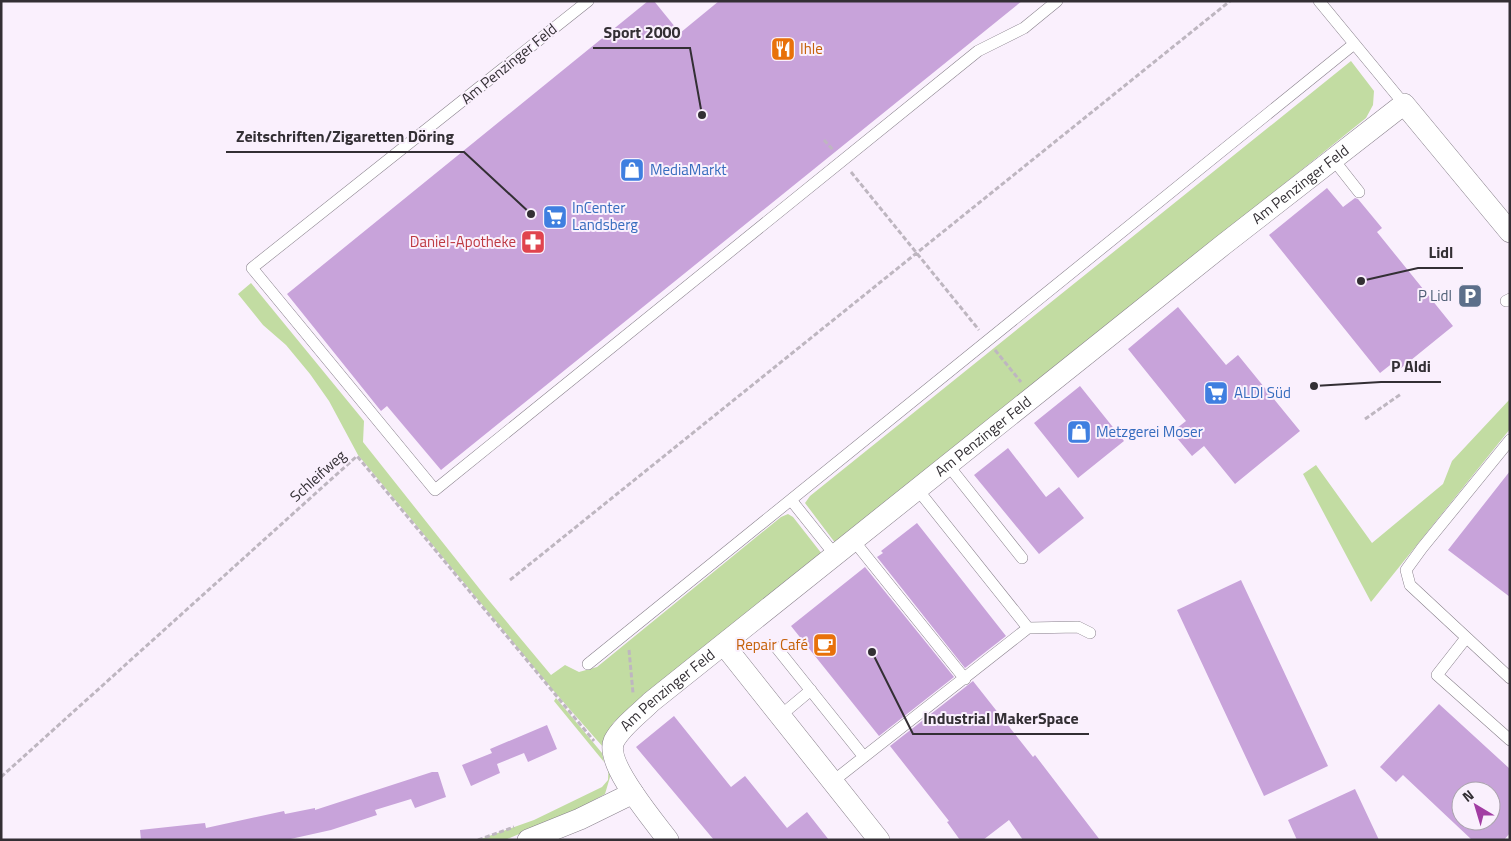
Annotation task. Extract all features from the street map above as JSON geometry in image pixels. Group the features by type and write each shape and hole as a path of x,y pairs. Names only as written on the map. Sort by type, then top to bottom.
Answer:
{"street":[{"name":"Am Penzinger Feld","path":"612,758 614,742 651,702 1033,396 1404,104"},
{"path":"1404,104 1510,232"},
{"path":"724,645 879,840"},
{"path":"612,758 633,793 668,840"},
{"path":"523,833 580,819 633,793"}],"lane":[{"name":"Am Penzinger Feld","path":"588,1 252,268 435,490 842,161"},
{"path":"842,161 978,51 1024,28 1057,1"},
{"path":"1319,1 1404,104"},
{"path":"588,664 1354,44"},
{"path":"1333,159 1359,192"},
{"path":"1510,440 1406,570 1410,585 1510,678"},
{"path":"948,465 1022,558"},
{"path":"918,490 1028,628"},
{"path":"791,500 836,555"},
{"path":"854,541 965,679"},
{"path":"832,782 1028,628 1078,627 1090,633"},
{"path":"1466,638 1437,675 1510,740"},
{"path":"776,647 864,757"},
{"path":"780,716 811,690"}],"path":[{"path":"510,580 1230,1"},
{"path":"824,140 1033,396"},
{"path":"1365,419 1401,394"},
{"name":"Schleifweg","path":"1,777 357,456 550,690 604,753 612,758"},
{"path":"628,631 634,704 637,716"},
{"path":"478,840 523,833"}],"green space":[{"path":"1351,61 1374,91 1373,105 1366,118 836,544 805,503 810,496"},
{"path":"251,283 364,421 363,442 486,597 551,675 565,665 579,672 597,667 781,517 788,514 793,517 822,554 628,709 613,723 603,747 552,689 358,455 329,401 310,374 286,345 263,325 238,294"},
{"path":"1510,399 1510,429 1371,602 1303,474 1316,465 1372,543 1443,484 1452,461"},
{"path":"556,698 602,753 604,762 554,701"},
{"path":"609,760 610,777 605,794 574,811 505,840 478,840 534,820 602,787 608,780"}],"building":[{"name":"InCenter Landsberg","path":"648,1 654,1 680,33 719,1 1022,1 441,470 387,406 381,411 287,294"},
{"path":"1327,188 1343,207 1355,198 1358,199 1382,228 1377,232 1453,326 1400,369 1394,362 1380,373 1269,235"},
{"name":"ALDI Süd","path":"1178,307 1226,365 1238,355 1300,431 1235,484 1204,446 1192,456 1172,432 1186,421 1128,349"},
{"name":"Metzgerei Moser","path":"1080,386 1124,441 1078,478 1034,423"},
{"path":"1008,448 1046,497 1059,487 1084,518 1039,554 974,475"},
{"path":"1510,471 1510,597 1448,550"},
{"path":"917,523 1006,636 965,668 877,557 883,553 881,551"},
{"path":"865,567 954,677 879,736 791,626"},
{"path":"1241,580 1328,766 1264,796 1177,610"},
{"path":"973,681 1033,757 1035,755 1100,840 1023,840 1009,820 983,840 960,840 947,822 949,821 890,746"},
{"path":"1439,704 1510,769 1510,833 1504,840 1472,840 1462,831 1501,831 1501,781 1451,781 1451,820 1403,775 1396,782 1380,767"},
{"path":"674,716 731,787 745,776 787,828 807,812 829,840 714,840 636,747"},
{"path":"547,725 557,749 528,762 524,753 497,764 500,773 471,786 462,765 492,753 490,749"},
{"path":"432,772 438,772 446,797 415,808 411,799 375,810 377,815 331,830 286,840 141,840 140,830 205,823 206,828 284,811 285,814 315,808 315,810"},
{"path":"1355,789 1379,840 1297,840 1288,820"}],"place":[{"name":"Ihle","path":"783,49"},
{"name":"Sport 2000","path":"702,115"},
{"name":"MediaMarkt","path":"632,170"},
{"name":"Zeitschriften/Zigaretten Döring","path":"531,214"},
{"name":"InCenter Landsberg","path":"555,217"},
{"name":"Daniel-Apotheke","path":"533,242"},
{"name":"Lidl","path":"1361,281"},
{"name":"P Lidl","path":"1470,296"},
{"name":"P Aldi","path":"1314,386"},
{"name":"ALDI Süd","path":"1216,393"},
{"name":"Metzgerei Moser","path":"1079,432"},
{"name":"Repair Café","path":"825,645"},
{"name":"Industrial MakerSpace","path":"872,652"}]}
